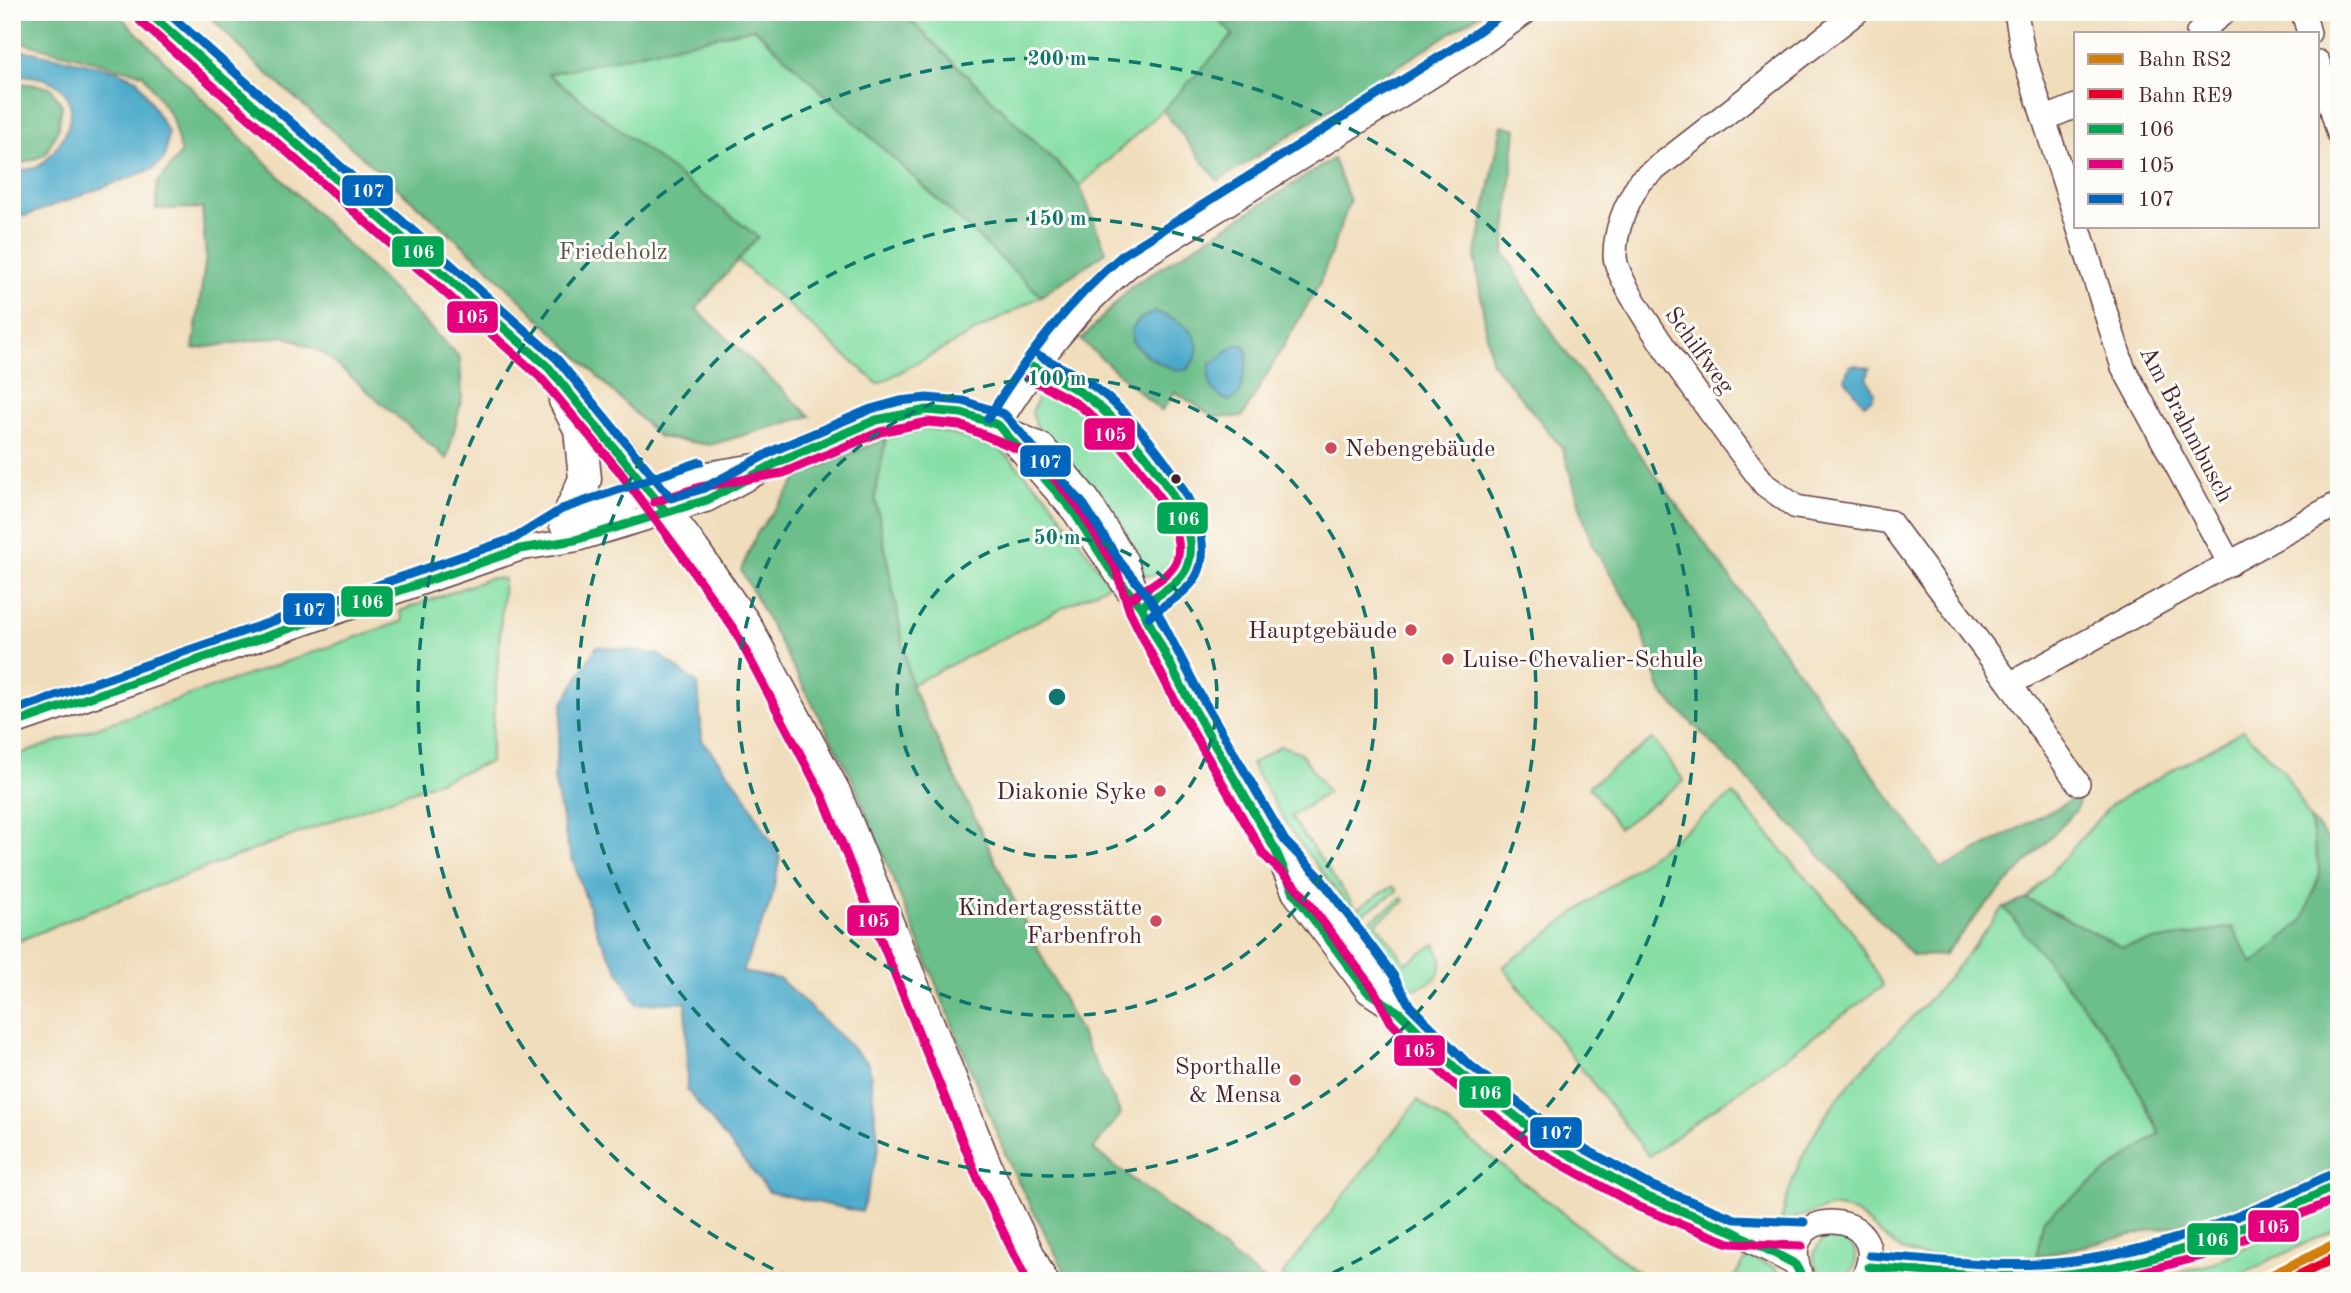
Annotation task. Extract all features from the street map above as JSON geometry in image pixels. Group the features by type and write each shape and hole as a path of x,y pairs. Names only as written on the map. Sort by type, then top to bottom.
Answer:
{"main road":[{"path":"148,12 549,368 658,501 745,625 834,792 990,1177 1041,1281"},
{"path":"549,368 580,429 585,479 567,520"}],"street":[{"path":"998,425 1034,367 1068,323 1094,295 1131,264 1470,52 1526,12"},
{"name":"Schilfweg","path":"1857,12 1640,181 1621,215 1614,259 1630,298 1765,485 1796,507 1890,522 2010,684 2078,783"},
{"path":"2016,12 2023,53 2074,213"},
{"path":"2199,32 2225,12"},
{"path":"2303,12 2309,32"},
{"path":"2320,69 2339,134"},
{"path":"2044,119 2074,107"},
{"name":"Am Brahmbusch","path":"2079,228 2123,367 2231,564"},
{"path":"12,724 520,549 575,540 658,501 697,475 780,461 876,420 903,413 927,410 962,413 998,425 1043,446 1088,499 1126,561 1141,607 1187,697 1275,849 1308,882 1383,982 1399,1013 1458,1070 1551,1144 1645,1196 1731,1231 1800,1272"},
{"path":"520,549 567,520 658,501"},
{"path":"2010,684 2339,503"},
{"path":"1800,1272 1796,1250 1803,1234 1820,1222 1840,1220 1855,1227 1868,1245 1865,1274 2056,1275 2125,1265 2206,1243 2339,1184"},
{"path":"1731,1231 1803,1234"}],"green space":[{"path":"12,12 116,12 460,358 462,398 447,459 323,353 285,336 193,349 206,257 202,208 156,209 157,184 181,153 172,118 143,74 12,40"},
{"name":"Friedeholz","path":"206,12 902,12 1080,186 1106,252 1041,296 754,28 548,74 758,237 696,309 810,416 710,445 659,437 483,263 254,62"},
{"path":"902,12 1212,12 1234,34 1163,110 1080,186"},
{"path":"1212,12 1483,12 1218,181 1163,110 1233,35"},
{"path":"754,28 1041,296 878,384 738,261 757,237 547,74"},
{"path":"12,82 50,87 62,105 58,129 45,155 12,167"},
{"path":"1502,125 1516,129 1504,253 1552,333 1942,869 2081,795 2075,812 1977,915 1944,955 1913,956 1779,811 1661,692 1640,624 1591,542 1563,449 1491,361 1475,259"},
{"path":"1333,159 1350,201 1319,285 1242,417 1214,417 1175,392 1161,411 1081,340 1132,286","holes":["1154,312 1180,323 1198,346 1175,370 1142,352"]},
{"path":"1054,386 1112,436 1165,506 1175,529 1177,549 1164,573 1147,576 1139,571 1040,434 1032,413 1039,393"},
{"path":"929,428 999,448 1047,496 1110,584 911,685 875,497 886,438"},
{"path":"886,438 875,497 911,685 1023,919 1121,1114 1093,1149 1265,1281 1070,1281 1012,1170 851,776 741,570 757,533 800,476"},
{"path":"490,578 504,579 490,762 90,911 12,944 12,757 403,621 400,611"},
{"path":"2243,730 2284,771 2310,819 2320,874 2303,921 2252,965 2232,927 2122,947 2027,899 2112,804"},
{"path":"1653,739 1684,781 1619,828 1589,786"},
{"path":"1280,746 1300,752 1328,792 1291,817 1356,909 1393,886 1397,891 1357,918 1292,833 1251,764"},
{"path":"1733,794 1850,928 1883,986 1649,1156 1503,967"},
{"path":"2310,819 2339,852 2339,1174 2201,1219 2036,1257 2044,1218 2160,1133 2116,1047 2004,907 2027,899 2122,947 2232,927 2253,964 2303,920 2320,874"},
{"path":"1402,898 1405,901 1376,923 1406,963 1435,944 1441,961 1439,974 1435,979 1412,989 1364,925"},
{"path":"2004,907 2116,1047 2160,1133 2044,1218 2036,1257 1969,1260 1917,1255 1894,1245 1856,1214 1837,1207 1781,1222 1791,1184 1805,1151 1841,1094 1946,981"},
{"path":"1418,1100 1650,1281 1289,1281 1282,1275"},
{"path":"2339,1200 2339,1227 2228,1281 2152,1281 2214,1263"},
{"path":"1835,1237 1850,1243 1856,1258 1850,1273 1835,1279 1820,1273 1814,1258 1820,1243"},
{"path":"1748,1257 1775,1267 1784,1281 1731,1281"}],"water":[{"path":"12,48 112,69 137,79 168,132 165,158 153,169 25,216 12,215 12,172 36,167 48,158 61,141 71,112 69,100 63,90 54,83 42,78 12,76"},
{"path":"1154,312 1175,320 1192,333 1197,350 1194,360 1186,370 1171,368 1156,361 1132,341 1132,328 1140,319"},
{"path":"1235,345 1244,345 1248,356 1240,394 1229,401 1218,395 1212,387 1209,371 1210,365"},
{"path":"1849,366 1870,368 1867,377 1874,393 1872,399 1864,404 1845,379"},
{"path":"597,646 658,654 698,684 702,740 743,792 780,858 771,901 742,972 780,979 869,1064 879,1147 862,1212 769,1192 687,1090 686,1002 637,1004 598,934 567,843 554,778 563,703"}],"railway":[{"path":"2288,1281 2339,1255"}],"rail line":[{"name":"RS2","path":"2260,1281 2339,1242"},
{"name":"RE9","path":"2287,1281 2339,1256"}],"transit line":[{"name":"106","path":"148,12 549,368 666,512"},
{"name":"107","path":"167,12 557,359 671,498 702,489 775,450 871,409 900,401 927,398 963,401 1004,414 1084,505 1120,562 1151,600 1198,691 1285,841 1318,875 1393,975 1410,1006 1466,1062 1558,1134 1650,1185 1735,1219 1804,1222"},
{"name":"107","path":"988,418 1049,331 1084,291 1124,254 1463,42 1505,12"},
{"name":"105","path":"140,21 540,377 619,471 683,557 735,631 823,797 979,1182 1027,1281"},
{"name":"107","path":"1040,356 1089,383 1114,403 1154,446 1173,472 1188,500 1199,527 1202,552 1197,575 1182,593 1149,617"},
{"name":"106","path":"1034,367 1077,390 1105,412 1143,452 1176,502 1186,526 1190,549 1186,569 1172,585 1141,607"},
{"name":"105","path":"1028,378 1080,406 1110,434 1147,479 1174,526 1178,547 1175,564 1162,578 1133,597"},
{"name":"106","path":"12,724 520,549 575,540 707,500 780,461 876,420 927,410 962,413 998,425 1074,512 1110,569 1141,607 1187,697 1275,849 1294,893 1368,992 1400,1013 1458,1071 1551,1144 1645,1196 1732,1231 1795,1264 1804,1281"},
{"name":"105","path":"654,502 700,487 783,473 880,432 928,422 960,425 1035,456 1078,506 1115,566 1130,612 1176,703 1264,855 1299,890 1373,989 1391,1022 1450,1081 1543,1154 1639,1207 1729,1243 1802,1246"},
{"name":"107","path":"12,711 515,538 562,509 700,462"},
{"name":"107","path":"1870,1255 2010,1265 2093,1258 2129,1251 2199,1231 2334,1173"},
{"name":"106","path":"1869,1267 2009,1277 2093,1271 2130,1264 2201,1243 2271,1216 2339,1184"},
{"name":"105","path":"2106,1281 2206,1255 2339,1198"}],"place":[{"name":"Nebengebäude","path":"1331,448"},
{"name":"Hauptgebäude","path":"1411,630"},
{"name":"Luise-Chevalier-Schule","path":"1448,659"},
{"name":"Diakonie Syke","path":"1160,791"},
{"name":"Kindertagesstätte Farbenfroh","path":"1156,921"},
{"name":"Sporthalle & Mensa","path":"1295,1080"}]}
